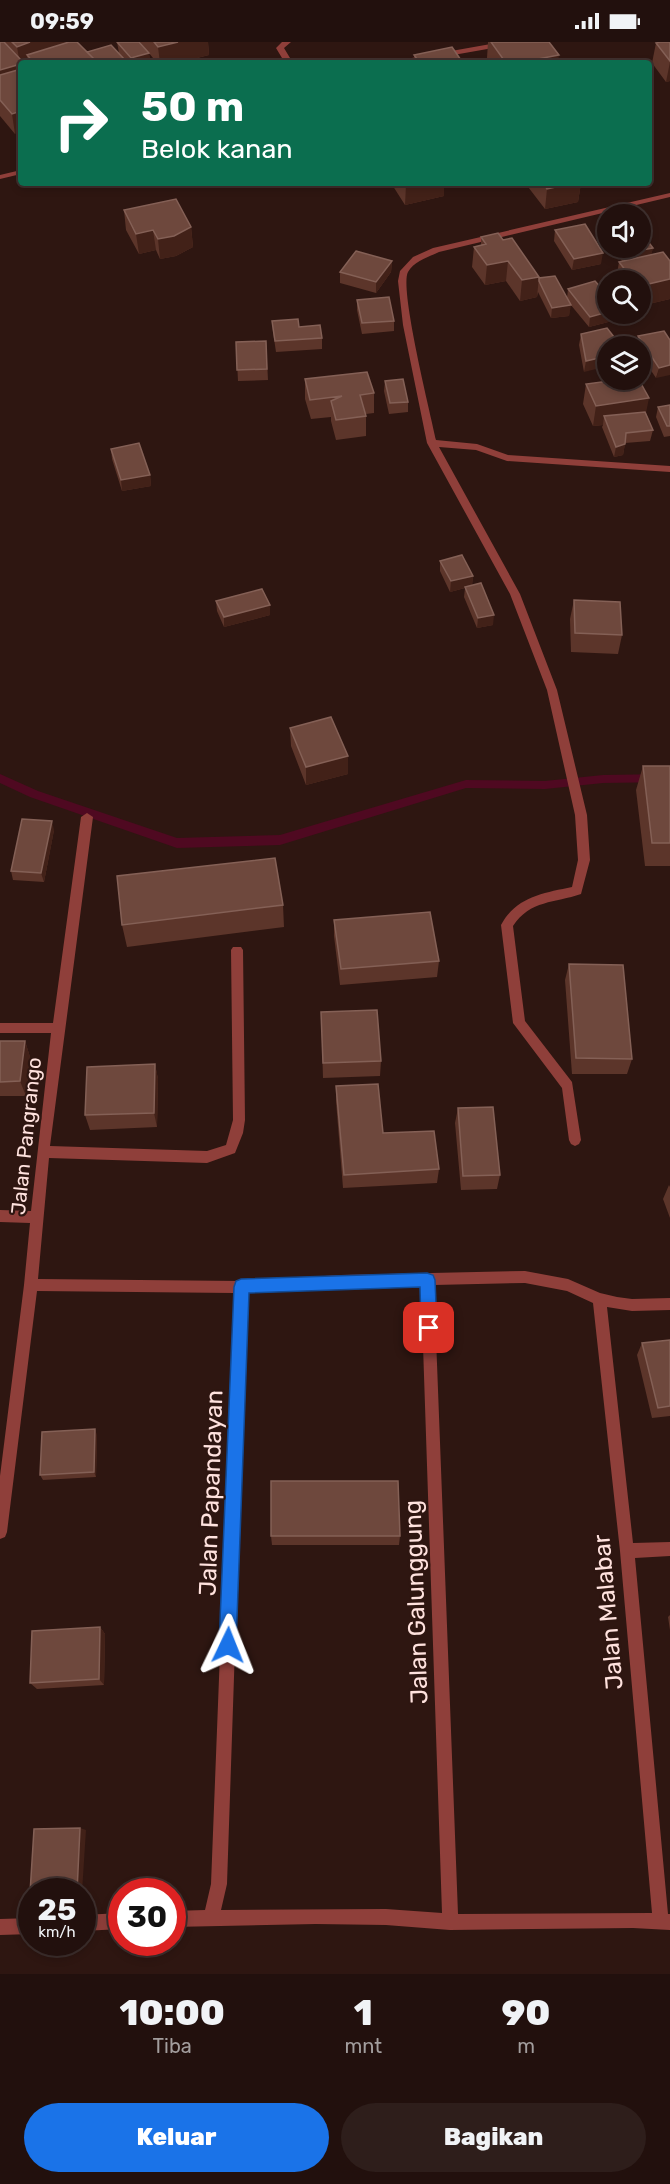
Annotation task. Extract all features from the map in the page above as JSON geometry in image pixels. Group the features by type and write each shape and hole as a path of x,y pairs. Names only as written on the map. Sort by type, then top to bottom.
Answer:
{"street":[{"path":"287,42 280,48 287,60"},
{"path":"412,60 514,42"},
{"path":"0,177 18,173"},
{"path":"575,1140 568,1086 519,1023 507,925 514,912 532,901 577,891 584,860 581,815 552,690 515,594 432,443 404,303 402,281 404,271 411,264 436,250 670,195"},
{"path":"432,443 477,447 507,458 670,469"},
{"name":"Jalan Pangrango","path":"0,1532 31,1285 43,1152 58,1028 87,817"},
{"path":"43,1152 207,1157 231,1149 239,1120 237,950"},
{"path":"0,1028 58,1028"},
{"path":"0,1216 37,1217"},
{"path":"31,1285 241,1287 525,1277 547,1279 568,1285 599,1299 632,1305 670,1304"},
{"name":"Jalan Galunggung","path":"427,1280 450,1922"},
{"name":"Jalan Papandayan","path":"211,1917 219,1884 241,1287"},
{"name":"Jalan Malabar","path":"599,1299 665,1922"},
{"path":"627,1551 670,1549"},
{"path":"186,1918 386,1917 450,1922 633,1920 665,1922"},
{"path":"0,1927 18,1926"}],"building":[{"path":"0,42 4,42 21,60 18,60 18,65 0,70"},
{"path":"12,42 30,42 17,47"},
{"path":"69,42 77,42 94,59 31,60 27,55"},
{"path":"117,42 139,42 149,53 131,58"},
{"path":"154,42 178,42 158,47"},
{"path":"491,42 549,42 559,55 533,60 504,60"},
{"path":"670,42 670,61 656,43"},
{"path":"111,45 124,59 94,60 87,52"},
{"path":"452,47 461,60 418,60 414,55"},
{"path":"18,70 18,112 12,114 0,100 0,75"},
{"path":"545,186 560,186 547,189"},
{"path":"176,199 191,227 174,236 158,239 153,230 136,234 124,210"},
{"path":"585,224 597,243 597,254 574,259 555,230"},
{"path":"498,233 503,240 512,238 539,277 522,280 508,261 487,265 474,247 486,244 481,237"},
{"path":"356,251 392,261 376,282 340,272"},
{"path":"663,252 670,261 670,279 651,283 651,270 625,270 619,262 651,258 651,255"},
{"path":"555,276 571,305 552,308 539,278"},
{"path":"595,281 597,283 597,315 590,317 568,289"},
{"path":"389,297 394,321 362,323 357,300"},
{"path":"298,319 299,327 320,325 322,338 275,341 272,321"},
{"path":"607,328 613,336 597,336 597,358 586,361 581,334"},
{"path":"664,331 670,340 670,365 659,368 651,356 651,336 638,336"},
{"path":"266,341 267,369 237,370 236,342"},
{"path":"367,372 374,393 360,395 366,416 336,420 331,401 342,396 310,400 305,379"},
{"path":"403,379 408,402 390,403 385,381"},
{"path":"597,383 597,390 645,390 649,398 596,406 586,384"},
{"path":"670,405 670,426 667,426 658,407"},
{"path":"645,412 653,430 626,433 625,444 616,447 604,416"},
{"path":"139,443 150,475 121,480 111,449"},
{"path":"462,555 473,576 451,581 440,561"},
{"path":"481,583 494,615 478,618 465,587"},
{"path":"262,589 270,605 224,617 216,601"},
{"path":"574,600 620,602 622,635 575,633"},
{"path":"331,717 348,756 306,767 290,728"},
{"path":"643,766 670,766 670,843 652,843"},
{"path":"22,819 52,821 41,873 11,871"},
{"path":"275,858 283,905 122,925 117,876"},
{"path":"430,912 439,961 341,969 334,920"},
{"path":"569,964 623,965 632,1059 576,1058"},
{"path":"377,1010 381,1061 323,1063 321,1012"},
{"path":"0,1041 25,1041 20,1081 0,1082"},
{"path":"155,1064 154,1113 85,1115 87,1067"},
{"path":"378,1084 383,1133 434,1131 439,1169 344,1175 336,1086"},
{"path":"493,1107 500,1175 463,1176 458,1108"},
{"path":"670,1340 670,1406 658,1408 642,1343"},
{"path":"95,1429 94,1472 40,1475 42,1432"},
{"path":"271,1481 398,1481 400,1536 271,1536"},
{"path":"100,1627 99,1679 30,1683 32,1631"},
{"path":"80,1828 78,1878 31,1878 34,1829"}],"waterway":[{"path":"0,778 34,794 177,843 280,840 466,784 545,785 603,779 670,778"}],"route":[{"path":"228,1645 241,1287 341,1281 427,1280 429,1328"}]}
